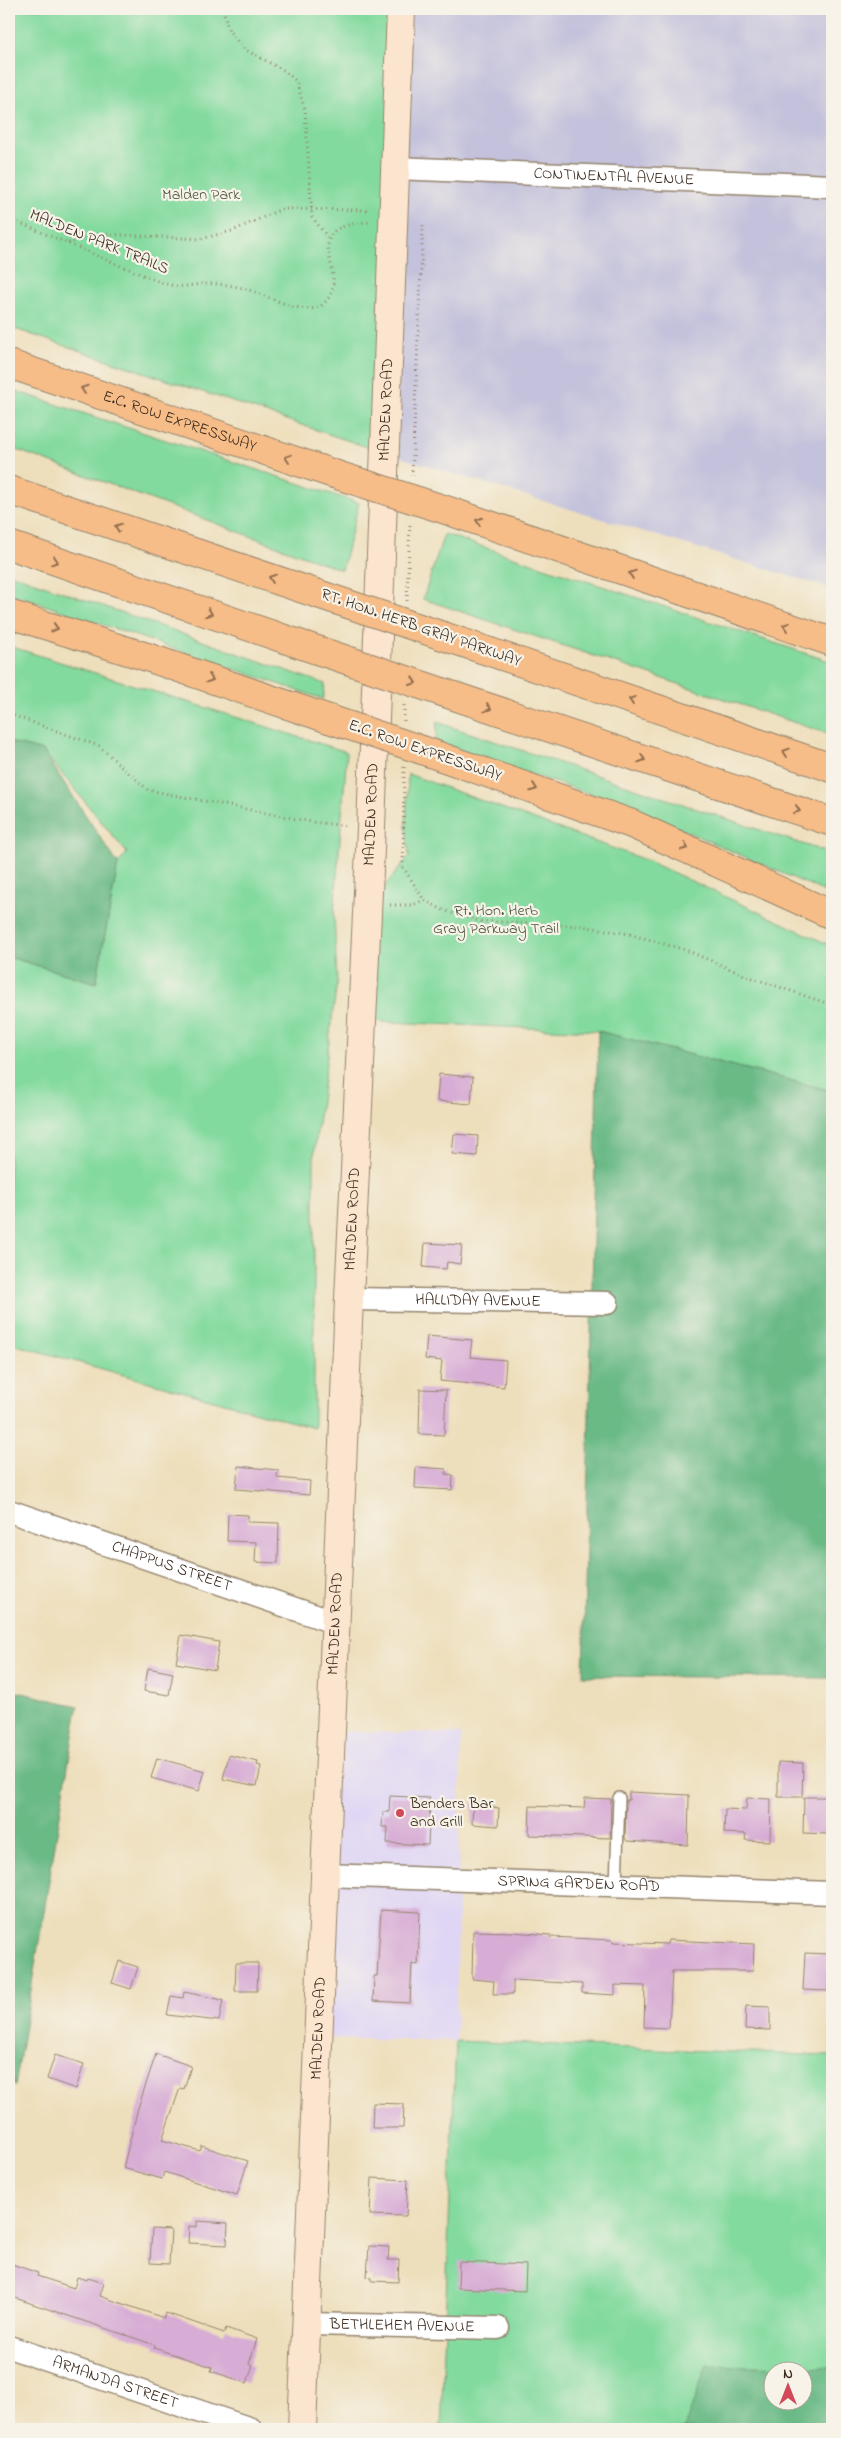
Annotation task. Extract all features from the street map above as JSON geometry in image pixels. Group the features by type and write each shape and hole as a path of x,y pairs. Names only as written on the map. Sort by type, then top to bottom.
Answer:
{"highway":[{"name":"E.C. ROW EXPRESSWAY","path":"9,364 443,509 832,642"},
{"name":"RT. HON. HERB GRAY PARKWAY","path":"9,490 832,768"},
{"path":"9,545 832,822"},
{"name":"E.C. ROW EXPRESSWAY","path":"9,614 144,656 329,719 413,754 632,824 832,914"}],"main road":[{"name":"MALDEN ROAD","path":"302,2429 349,1299 372,828 401,9"}],"street":[{"name":"CONTINENTAL AVENUE","path":"395,168 832,186"},
{"name":"HALLIDAY AVENUE","path":"349,1299 607,1302"},
{"name":"CHAPPUS STREET","path":"9,1512 336,1623"},
{"name":"SPRING GARDEN ROAD","path":"325,1875 832,1893"},
{"name":"BETHLEHEM AVENUE","path":"307,2324 498,2328"},
{"name":"ARMANDA STREET","path":"9,2347 251,2429"}],"lane":[{"path":"616,1885 620,1798"}],"path":[{"path":"223,9 229,31 244,49 286,70 296,81 304,110 312,217 329,240 334,232 346,224 377,222"},
{"path":"68,244 103,234 201,240 232,231 282,209 377,210"},
{"name":"MALDEN PARK TRAILS","path":"9,218 172,286 210,284 235,287 306,309 319,307 324,304 333,284 328,248 329,240"},
{"path":"412,480 423,224"},
{"path":"407,607 410,520"},
{"path":"404,700 404,729"},
{"path":"9,714 99,746 148,790 312,822 372,828"},
{"path":"413,754 404,867 424,900 445,911 478,921 582,926 629,934 686,950 744,975 832,1004"},
{"path":"368,907 412,905 424,900"}],"shaded area":[{"path":"398,9 832,9 832,589 379,451"},
{"path":"331,1731 461,1734 456,2041 318,2038"}],"green space":[{"name":"Malden Park","path":"9,9 398,9 379,451 9,327"},
{"path":"9,389 359,503 342,570 9,447"},
{"path":"444,534 832,662 832,735 423,599"},
{"path":"9,573 325,684 323,699 9,593"},
{"path":"9,646 347,752 334,914 337,982 314,1154 314,1428 9,1343 9,957 96,983 118,864 127,853 43,751 9,742"},
{"path":"437,722 832,854 832,895 633,808 436,743"},
{"path":"9,742 43,751 118,864 96,983 9,957"},
{"name":"Rt. Hon. Herb Gray Parkway Trail","path":"408,774 648,861 832,946 832,1091 598,1031 363,1021 368,907 409,856 406,827"},
{"path":"598,1031 832,1091 832,1678 583,1676"},
{"path":"9,1690 78,1706 15,2086 9,2084"},
{"path":"456,2041 832,2056 832,2429 441,2429"},
{"path":"707,2365 764,2366 764,2410 814,2410 814,2368 832,2368 832,2429 684,2429"}],"building":[{"path":"439,1074 473,1077 471,1104 437,1101"},
{"path":"454,1134 478,1136 477,1156 452,1154"},
{"path":"425,1243 462,1245 460,1264 447,1262 446,1269 423,1267"},
{"path":"427,1336 472,1340 470,1357 506,1360 504,1387 440,1381 442,1361 425,1359"},
{"path":"420,1389 446,1390 444,1435 419,1434"},
{"path":"238,1466 278,1470 277,1478 310,1481 309,1495 236,1489"},
{"path":"416,1467 446,1469 446,1474 453,1475 452,1490 415,1488"},
{"path":"228,1514 248,1515 248,1522 279,1523 278,1563 255,1562 256,1542 227,1541"},
{"path":"181,1635 219,1642 215,1670 176,1663"},
{"path":"148,1668 173,1673 169,1695 144,1691"},
{"path":"229,1755 258,1762 257,1765 261,1766 257,1786 223,1779"},
{"path":"157,1758 205,1771 199,1791 151,1778"},
{"path":"778,1762 803,1763 802,1797 778,1797"},
{"path":"629,1792 689,1795 688,1845 627,1841 625,1838 626,1800 629,1800"},
{"path":"390,1796 430,1798 428,1845 387,1843 388,1827 382,1827 383,1812 389,1812"},
{"path":"804,1797 832,1797 829,1834 803,1833"},
{"path":"585,1798 611,1799 610,1838 529,1835 530,1806 584,1808"},
{"path":"747,1798 771,1799 770,1841 745,1840 746,1834 724,1833 725,1809 746,1810"},
{"path":"473,1802 492,1803 492,1807 499,1808 498,1826 472,1824"},
{"path":"381,1910 420,1912 418,1965 412,1964 410,2003 373,2001 374,1976 377,1976"},
{"path":"473,1931 513,1932 551,1935 550,1937 613,1940 613,1942 667,1944 668,1940 754,1944 753,1971 672,1971 669,2028 644,2027 645,1986 615,1985 615,1995 582,1993 582,1984 513,1980 513,1994 493,1994 494,1981 472,1979"},
{"path":"805,1953 829,1954 828,1991 803,1990"},
{"path":"119,1961 138,1967 131,1989 112,1983"},
{"path":"236,1963 258,1963 257,1991 235,1991"},
{"path":"184,1992 223,2000 219,2021 167,2015 171,1996 183,1998"},
{"path":"746,2006 770,2007 770,2030 745,2029"},
{"path":"156,2054 191,2066 184,2089 180,2088 162,2140 200,2151 202,2146 248,2161 237,2195 164,2172 162,2179 123,2168 138,2108"},
{"path":"55,2055 84,2064 76,2089 47,2079"},
{"path":"373,2103 404,2104 403,2128 372,2128"},
{"path":"372,2178 408,2180 406,2216 370,2215"},
{"path":"197,2221 228,2223 227,2245 188,2243 189,2226 197,2227"},
{"path":"152,2229 171,2230 169,2264 150,2263"},
{"path":"369,2246 389,2247 388,2260 399,2260 398,2282 372,2281 372,2278 367,2277"},
{"path":"459,2262 526,2265 525,2291 458,2288"},
{"path":"9,2263 38,2273 37,2276 74,2288 77,2277 87,2280 88,2278 104,2283 100,2296 164,2318 166,2313 224,2333 226,2328 257,2339 249,2364 253,2366 247,2383 211,2371 212,2367 154,2348 155,2345 9,2296"}],"place":[{"name":"Benders Bar and Grill","path":"400,1813"}]}
